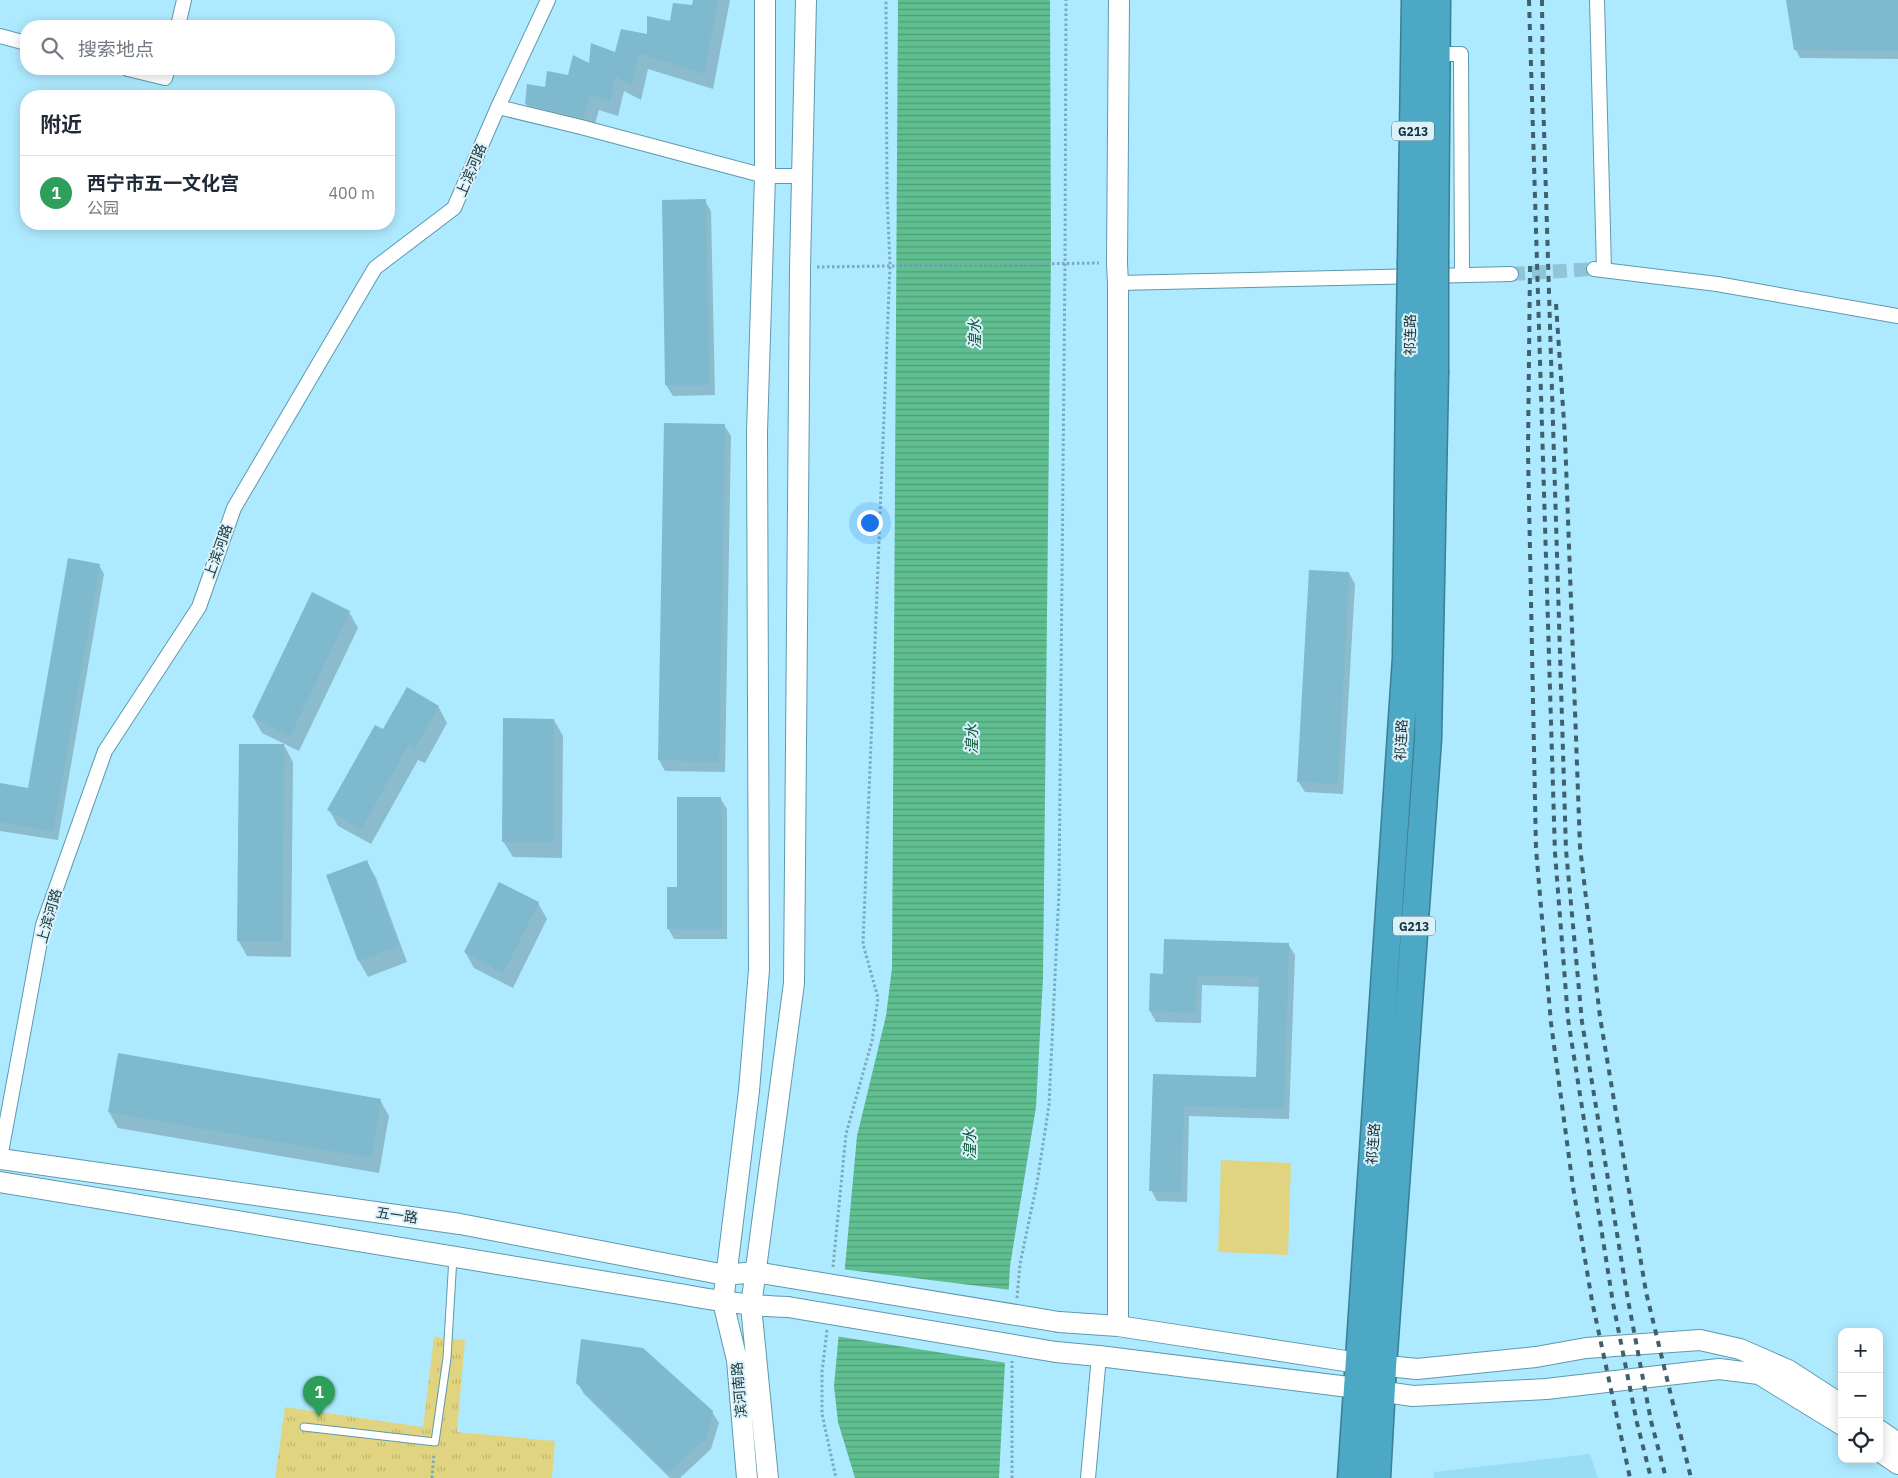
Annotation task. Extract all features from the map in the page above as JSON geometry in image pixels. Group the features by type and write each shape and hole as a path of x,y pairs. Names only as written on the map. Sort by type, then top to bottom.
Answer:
{"highway":[{"name":"祁连路","path":"1378,1478 1383,1367 1428,739 1422,375 1423,262 1415,0"},
{"name":"祁连路","path":"1423,262 1438,54 1438,0"},
{"name":"祁连路","path":"1351,1478 1394,851 1422,375"}],"street":[{"path":"179,20 184,0"},
{"name":"上滨河路","path":"0,1158 43,925 105,751 199,607 234,508 374,268 454,208 548,0"},
{"name":"滨河南路","path":"747,1478 737,1360 723,1302 748,1092 759,970 757,432 764,176 765,0"},
{"path":"768,1478 751,1306 794,983 800,268 806,0"},
{"path":"1118,1326 1117,264 1119,0"},
{"path":"1597,0 1599,269 1717,284 1898,316"},
{"path":"0,36 20,41"},
{"path":"1438,54 1460,54 1462,274"},
{"path":"153,75 165,78 166,75"},
{"path":"498,107 764,176 802,176"},
{"path":"1118,283 1511,274"},
{"name":"五一路","path":"0,1158 460,1224 725,1275 755,1272 1060,1322 1118,1326 1358,1375"},
{"path":"0,1182 723,1302 751,1306 788,1307 1056,1352 1098,1356 1358,1375 1383,1367 1417,1369 1536,1357 1586,1348 1700,1340 1740,1348 1788,1370 1838,1402"},
{"path":"1088,1478 1098,1356"},
{"path":"1358,1375 1383,1393 1413,1396 1546,1389 1719,1369 1759,1374 1838,1423"},
{"path":"1883,1433 1898,1442"},
{"path":"1883,1454 1898,1464"}],"lane":[{"path":"304,1428 435,1442 447,1358 454,1257"}],"path":[{"path":"832,1273 846,1134 872,1042 878,998 863,944 890,265 887,196 886,0"},
{"path":"1017,1301 1020,1264 1037,1183 1049,1105 1058,912 1066,0"},
{"path":"800,268 846,265 1117,264"},
{"path":"827,1322 822,1372 822,1414 836,1478"},
{"path":"1012,1478 1013,1356"},
{"path":"432,1478 435,1442"}],"shaded area":[{"path":"1590,1454 1598,1478 1434,1478 1434,1472"}],"green space":[{"path":"1221,1160 1291,1163 1288,1255 1218,1252"},
{"path":"434,1337 465,1340 457,1432 555,1441 552,1478 275,1478 285,1407 423,1427"}],"water":[{"name":"湟水","path":"898,0 1050,0 1051,254 1043,978 1036,1107 1010,1266 999,1478 855,1478 838,1422 834,1386 857,1136 886,1016 892,968"}],"pier":[{"path":"841,1269 1011,1290 1007,1363 835,1336"}],"building":[{"path":"693,0 718,0 704,74 639,53 632,85 615,76 610,101 590,95 583,118 525,104 527,84 545,87 547,71 568,75 573,55 589,63 591,43 615,52 621,29 647,34 647,16 670,21 673,3 692,5"},
{"path":"1786,0 1898,0 1898,51 1794,50"},
{"path":"706,199 709,385 665,385 662,200"},
{"path":"664,423 725,424 719,762 658,760"},
{"path":"68,558 100,564 53,831 0,822 0,783 28,788"},
{"path":"1309,570 1349,572 1338,784 1297,782"},
{"path":"312,592 350,611 290,736 252,717"},
{"path":"407,687 439,706 415,748 409,744 361,829 327,810 375,725 383,729"},
{"path":"503,718 554,719 554,842 502,842"},
{"path":"239,744 284,744 282,941 237,941"},
{"path":"677,797 721,797 722,929 667,929 667,887 677,887"},
{"path":"367,860 399,946 358,961 326,875"},
{"path":"499,882 539,902 503,973 464,952"},
{"path":"1164,939 1289,943 1284,1109 1184,1106 1181,1192 1149,1191 1153,1074 1256,1077 1259,977 1197,975 1195,1013 1149,1011 1150,973 1163,974"},
{"path":"118,1053 381,1099 371,1158 108,1112"},
{"path":"581,1339 643,1348 713,1411 706,1438 668,1473 576,1383"}],"tunnel":[{"path":"1511,274 1594,269"}],"railway":[{"path":"1529,0 1555,853 1568,1019 1613,1303 1637,1423 1651,1478"},
{"path":"1542,0 1543,96 1566,850 1582,1022 1628,1300 1651,1421 1666,1478"},
{"path":"1530,266 1528,451 1536,849 1551,1023 1573,1187 1592,1301 1630,1478"},
{"path":"1556,304 1565,437 1580,847 1600,1017 1646,1292 1691,1478"}],"place":[{"name":"西宁市五一文化宫","path":"319,1417"}]}
